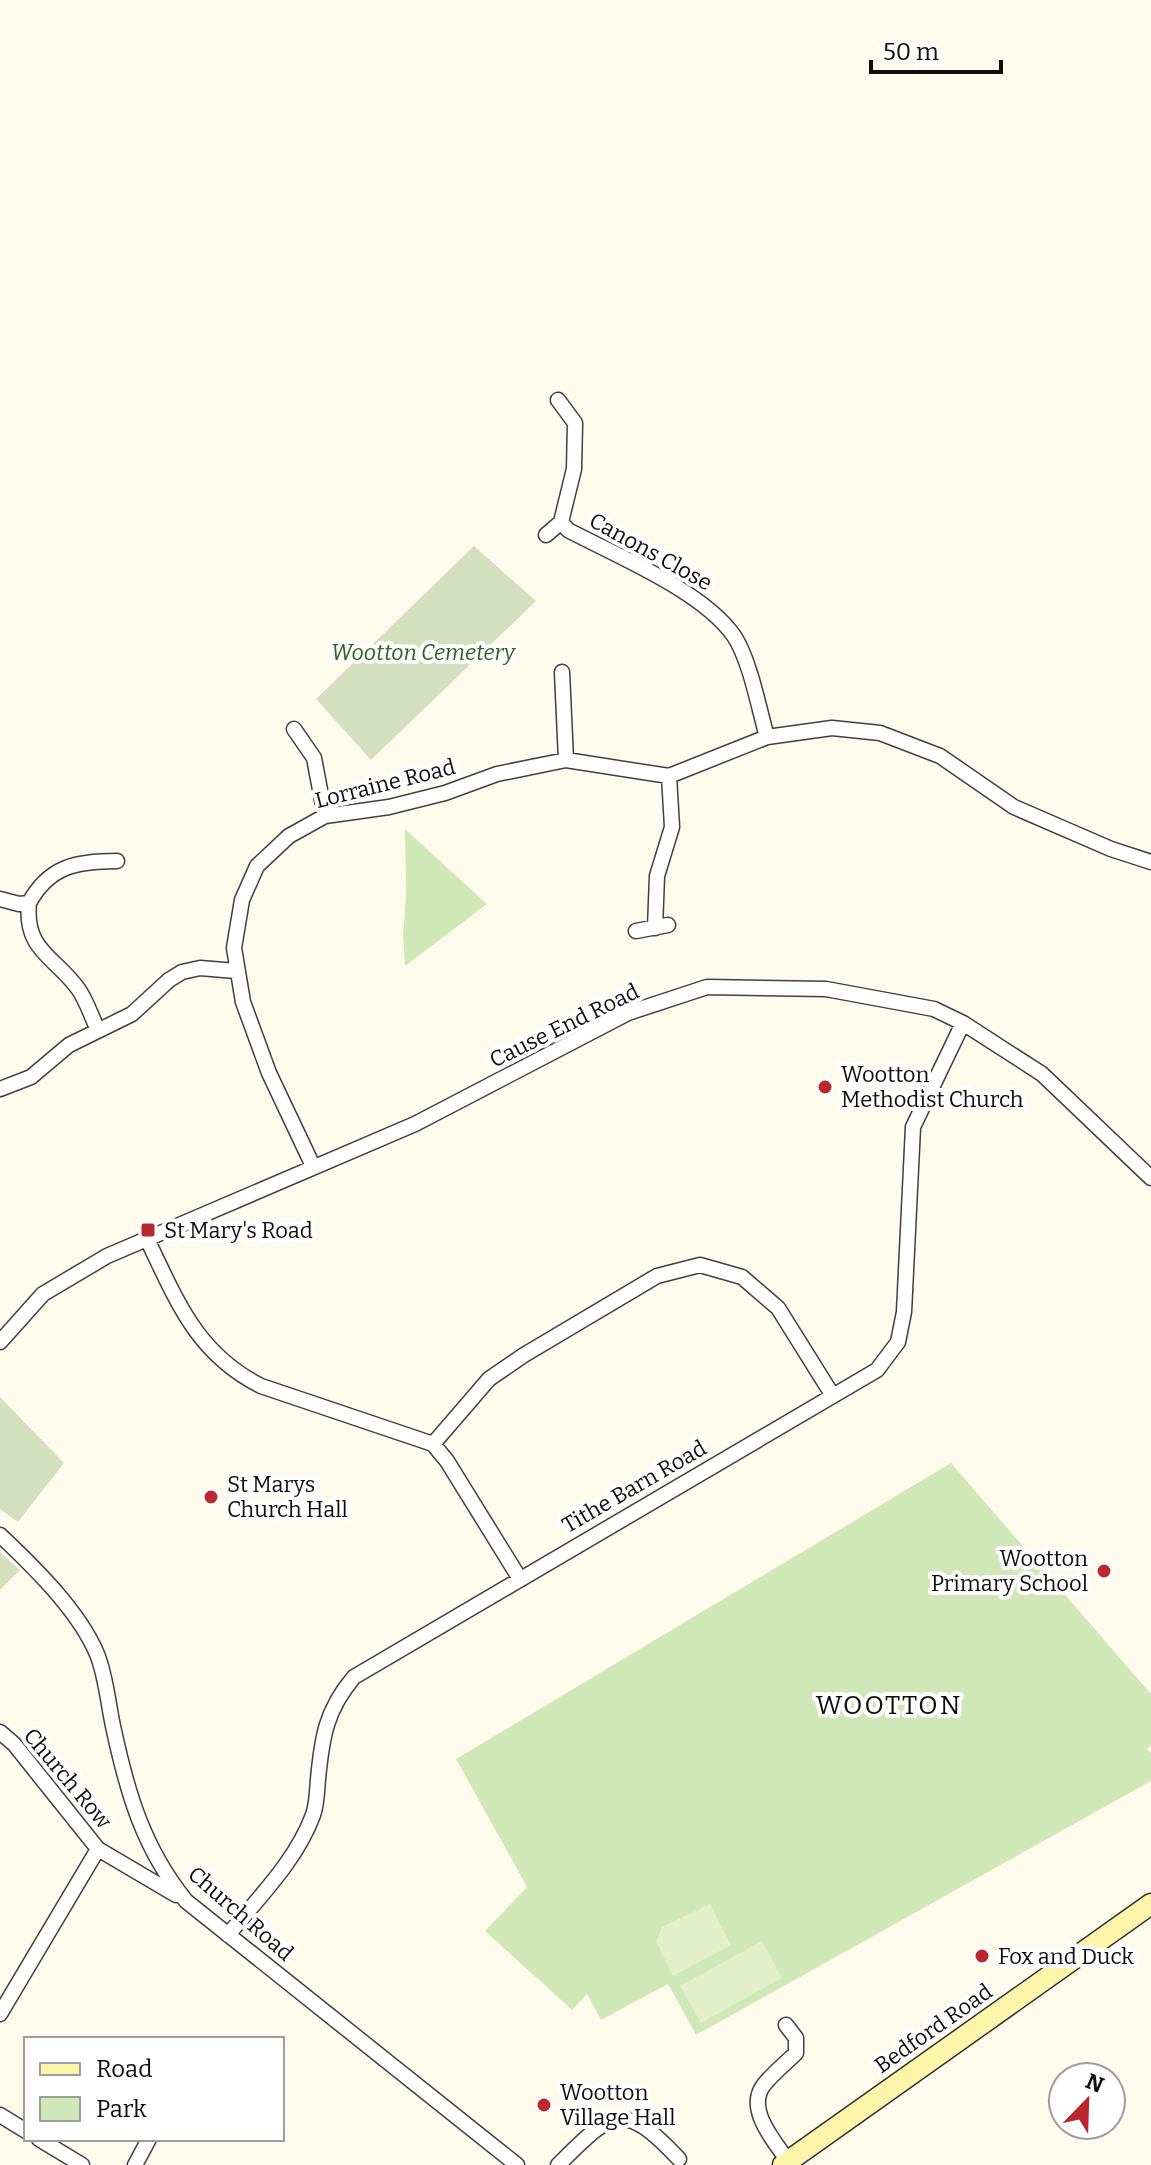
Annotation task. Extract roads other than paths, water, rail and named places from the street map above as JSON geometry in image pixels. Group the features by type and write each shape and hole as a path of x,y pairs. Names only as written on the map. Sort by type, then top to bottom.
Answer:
{"street":[{"name":"Canons Close","path":"558,400 575,423 574,469 561,522 568,530 710,609 736,638 753,684 767,737"},
{"path":"546,535 561,522"},
{"path":"562,672 566,760"},
{"path":"636,931 661,926 657,876 672,827 669,776 767,737 832,728 880,733 940,756 1014,807 1111,849 1151,862"},
{"path":"294,729 314,758 325,816"},
{"name":"Lorraine Road","path":"313,1166 269,1073 243,1002 236,971 234,948 242,900 257,866 289,836 325,816 389,807 445,793 497,774 566,760 669,776"},
{"path":"98,1030 80,991 44,955 31,936 27,918 29,903 52,873 89,861 117,861"},
{"path":"0,899 29,903"},
{"path":"0,1089 31,1077 69,1045 132,1014 182,972 200,968 236,971"},
{"name":"Cause End Road","path":"0,1342 43,1294 107,1256 415,1124 628,1013 707,987 826,989 934,1009 963,1023 1042,1074 1151,1178"},
{"name":"Tithe Barn Road","path":"228,1935 296,1853 314,1813 321,1747 328,1717 339,1695 354,1677 877,1370 898,1342 904,1312 913,1127 963,1023"},
{"path":"147,1239 181,1310 215,1356 237,1374 261,1386 433,1444 447,1461 520,1579"},
{"path":"433,1444 489,1379 514,1362 657,1276 700,1265 742,1277 778,1308 833,1396"},
{"name":"Church Road","path":"0,1535 52,1589 82,1626 97,1654 121,1763 152,1852 164,1874 186,1901 513,2164"},
{"name":"Church Row","path":"0,1732 14,1744 98,1849 186,1901"},
{"path":"0,2014 98,1849"},
{"path":"128,1866 152,1852"},
{"name":"Bedford Road","path":"786,2163 1151,1904"},
{"path":"786,2025 796,2038 796,2053 761,2088 759,2105 762,2125 786,2163"},
{"path":"0,2115 24,2130"},
{"path":"558,2165 591,2132 615,2119 639,2121 679,2159"},
{"path":"42,2141 82,2165"},
{"path":"135,2165 148,2141"}],"place":[{"name":"Wootton Methodist Church","path":"825,1087"},
{"name":"St Mary's Road","path":"148,1230"},
{"name":"St Marys Church Hall","path":"211,1497"},
{"name":"Wootton Primary School","path":"1104,1571"},
{"name":"Fox and Duck","path":"982,1956"},
{"name":"Wootton Village Hall","path":"544,2105"}],"district":[{"name":"WOOTTON","path":"889,1705"}],"park label":[{"name":"Wootton Cemetery","path":"423,652"}]}
